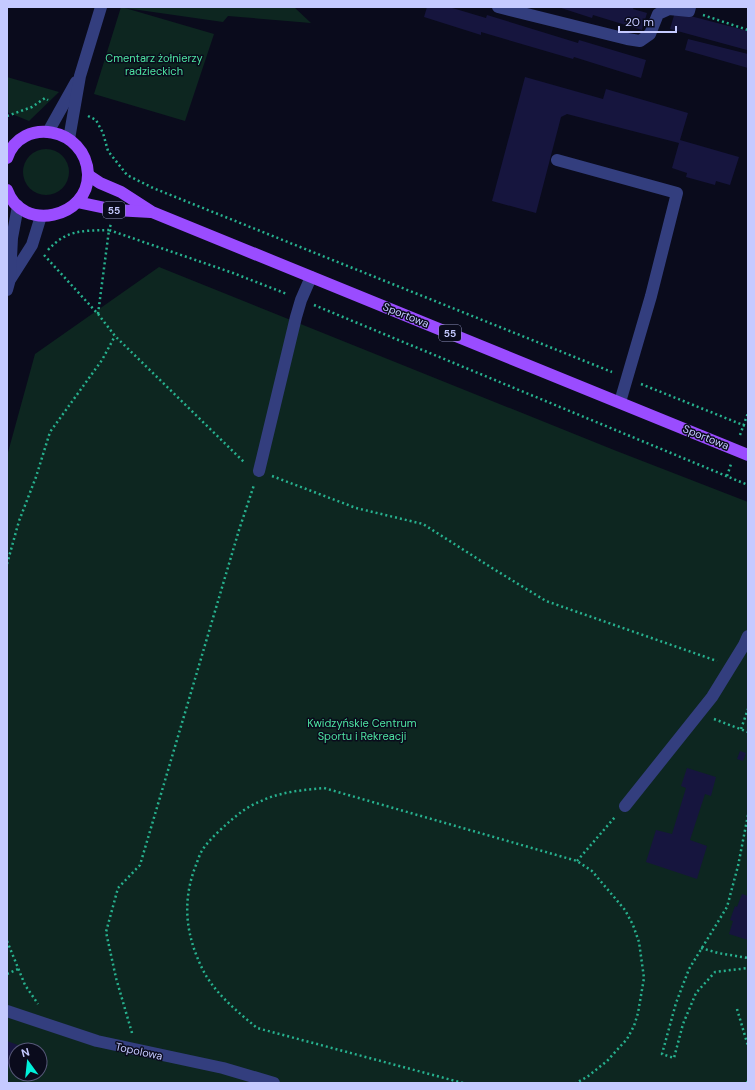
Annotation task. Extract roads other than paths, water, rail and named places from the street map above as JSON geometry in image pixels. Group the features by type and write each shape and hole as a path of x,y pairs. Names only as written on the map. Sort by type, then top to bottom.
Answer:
{"main road":[{"path":"7,155 15,145 25,137 36,133 48,132 59,134 70,139 79,149 86,161 88,175 85,190 77,202 67,211 54,215 41,216 29,213 18,206 7,190"},
{"name":"Sportowa","path":"88,175 100,183 121,192 152,212 748,455"},
{"name":"Sportowa","path":"77,202 115,210 152,212"}],"street":[{"path":"70,139 80,76 101,7"},
{"path":"498,7 626,39 640,41 650,34 658,14 669,9 689,9"},
{"path":"48,132 80,76"},
{"path":"557,160 676,193 651,296 620,402"},
{"path":"9,284 12,238 18,206"},
{"path":"9,284 32,245 41,216"},
{"path":"259,471 301,300 311,277"},
{"path":"625,806 712,697 748,636"},
{"name":"Topolowa","path":"7,1011 97,1041 137,1051 222,1068 274,1083"}],"park label":[{"name":"Cmentarz żołnierzy radzieckich","path":"154,64"},
{"name":"Kwidzyńskie Centrum Sportu i Rekreacji","path":"362,729"}]}
